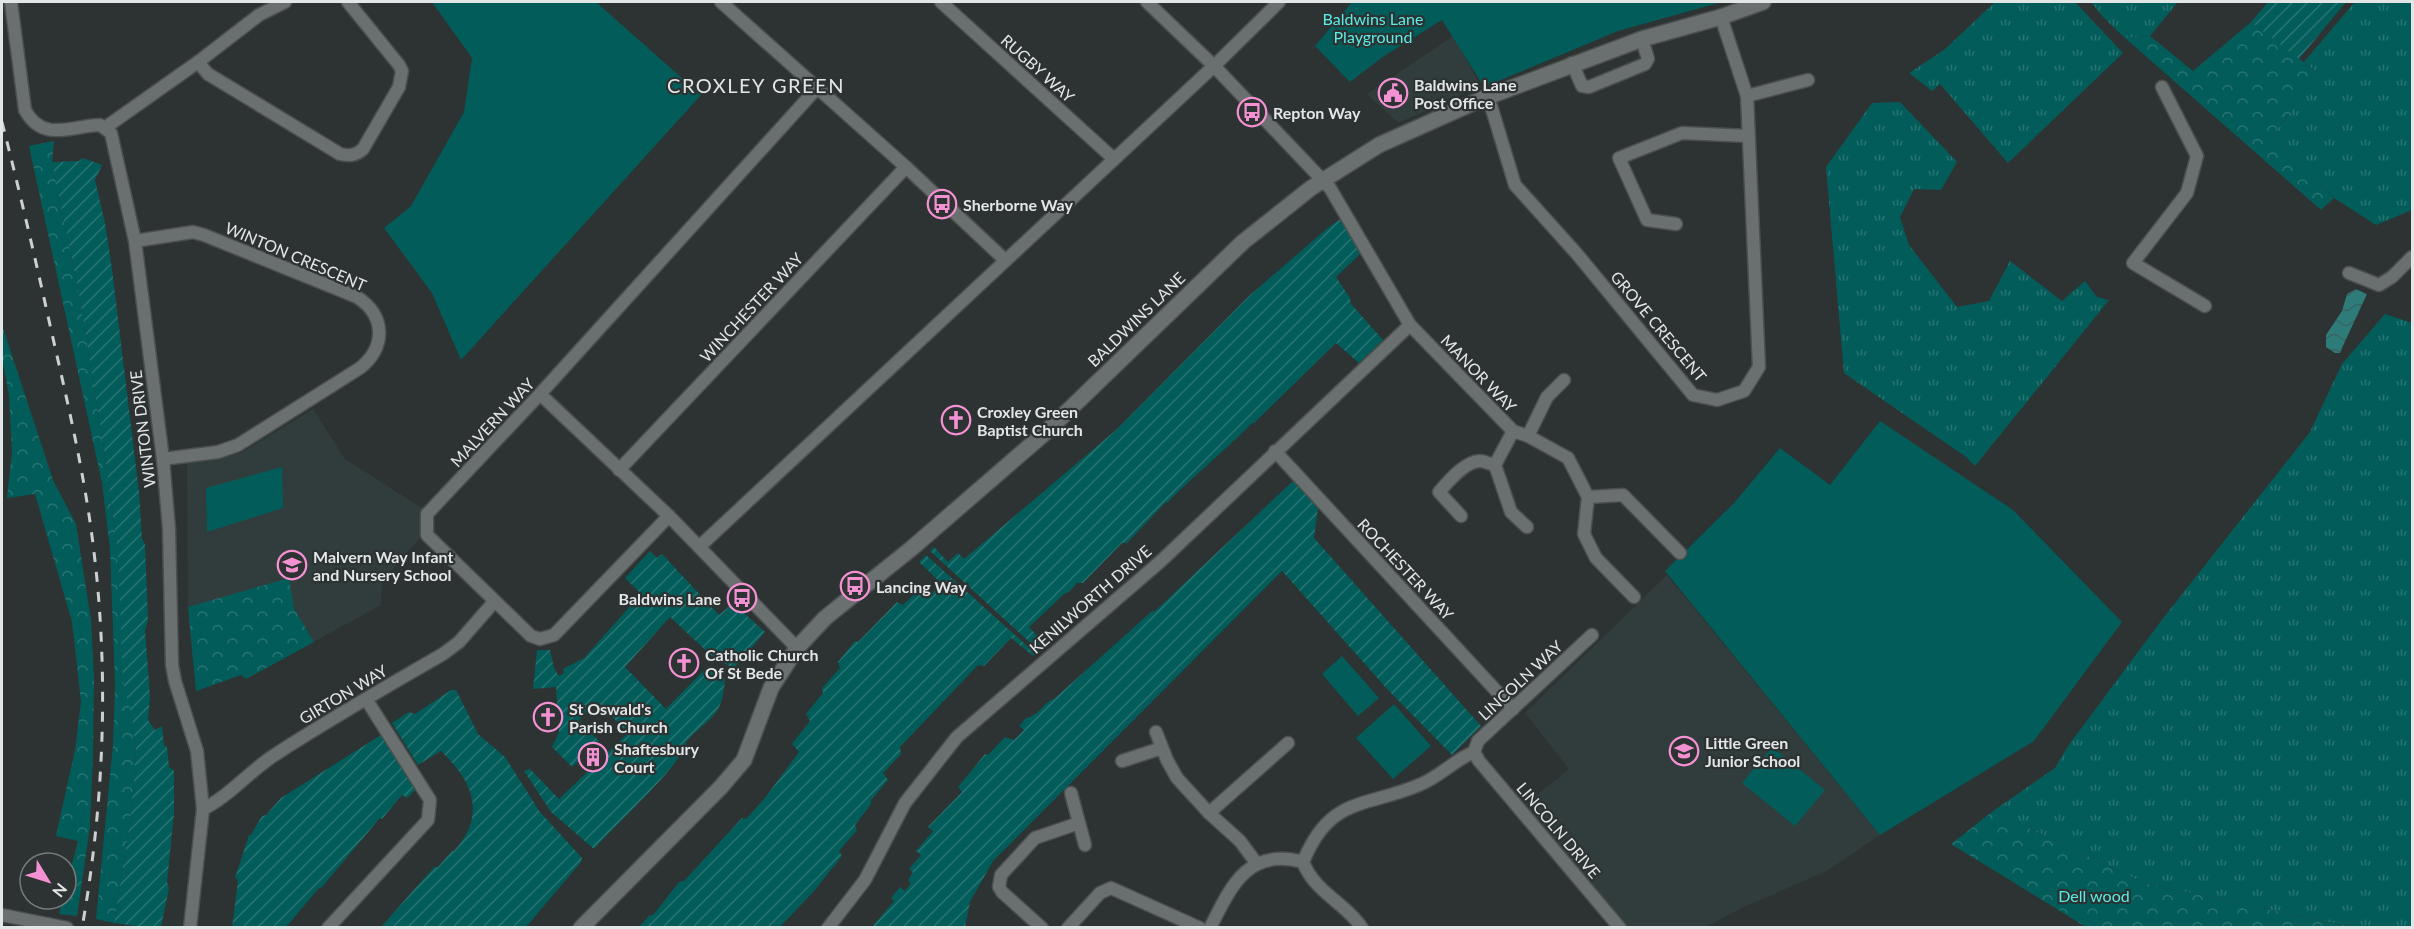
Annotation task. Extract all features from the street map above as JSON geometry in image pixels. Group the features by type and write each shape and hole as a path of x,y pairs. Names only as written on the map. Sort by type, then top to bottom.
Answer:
{"street":[{"path":"11,2 25,110 36,124 54,131 92,125 105,127 198,62 259,15 285,2"},
{"path":"198,62 208,74 340,154 357,154 363,149 399,87 402,71 348,2"},
{"path":"721,2 818,87 1005,260"},
{"name":"RUGBY WAY","path":"941,2 1114,159"},
{"path":"1147,2 1214,66 1323,180"},
{"path":"699,546 1214,66 1279,2"},
{"name":"BALDWINS LANE","path":"582,927 721,787 744,760 771,688 797,648 825,618 912,548 1046,432 1243,242 1323,180 1378,145 1488,96 1572,63 1763,2"},
{"name":"GROVE CRESCENT","path":"1488,96 1515,185 1577,254 1693,395 1717,400 1744,391 1759,367 1747,96 1721,17"},
{"path":"1572,63 1582,86 1589,87 1645,64 1648,59 1642,39"},
{"path":"1747,96 1808,80"},
{"name":"MALVERN WAY","path":"669,516 554,635 540,639 531,636 427,536 427,514 540,394 818,87"},
{"path":"2162,87 2197,156 2187,193 2133,262 2205,306"},
{"name":"WINTON DRIVE","path":"105,127 113,139 135,241 163,459 169,529 172,665 198,751 203,808 190,927"},
{"path":"1676,224 1647,220 1619,158 1682,133 1748,136"},
{"name":"WINCHESTER WAY","path":"619,470 906,167"},
{"name":"MANOR WAY","path":"1323,180 1330,188 1410,325 1513,431 1528,436 1568,458 1587,497"},
{"name":"WINTON CRESCENT","path":"135,241 193,232 204,235 357,297 375,314 379,332 379,340 373,356 360,368 238,445 218,452 163,459"},
{"path":"2349,273 2379,285 2392,277 2412,257"},
{"name":"KENILWORTH DRIVE","path":"828,927 865,880 905,803 957,737 1161,561 1410,325"},
{"path":"1528,436 1547,397 1564,380"},
{"path":"540,394 669,516 797,648"},
{"path":"1513,431 1495,465 1511,512 1527,527"},
{"name":"ROCHESTER WAY","path":"1275,451 1513,709"},
{"path":"1461,516 1439,492 1472,463 1480,461 1495,465"},
{"path":"1634,597 1596,558 1584,534 1587,497 1623,495 1680,553"},
{"name":"GIRTON WAY","path":"203,808 222,799 241,780 273,757 443,654 459,642 494,602"},
{"name":"LINCOLN WAY","path":"1474,752 1478,741 1592,635"},
{"path":"327,927 428,820 430,800 366,699"},
{"path":"1156,732 1177,778 1209,813 1240,841 1257,864"},
{"path":"1209,813 1288,743"},
{"path":"1122,761 1162,748"},
{"path":"1303,862 1324,825 1341,810 1417,786 1434,778 1459,759 1474,752"},
{"name":"LINCOLN DRIVE","path":"1474,752 1486,770 1620,927"},
{"path":"1071,793 1085,844"},
{"path":"1042,927 1002,892 999,881 1001,875 1035,838 1079,823"},
{"path":"1210,927 1237,880 1266,859 1282,858 1303,862 1314,880 1330,898 1362,927"},
{"path":"1068,927 1100,893 1111,888 1200,927"},
{"path":"2,915 68,927"}],"shaded area":[{"path":"1453,36 1481,86 1398,123 1367,94"},
{"name":"Malvern Way Infant and Nursery School","path":"313,409 345,459 422,508 422,536 382,581 381,605 246,679 241,675 196,691 188,607 187,461 191,458 241,453"},
{"name":"Little Green Junior School","path":"1667,575 1880,835 1827,871 1744,907 1706,927 1616,927 1516,812 1569,769 1525,713"}],"green space":[{"path":"432,2 596,2 701,95 461,360 432,293 384,228 411,206 464,112 472,58"},
{"name":"Baldwins Lane Playground","path":"1352,2 1722,2 1618,31 1484,87 1442,20 1384,56 1350,82 1315,46"},
{"path":"1995,2 2075,2 2123,53 2008,163 1940,84 1932,91 1909,73 1944,50"},
{"path":"2091,2 2178,2 2150,36 2125,38"},
{"path":"2268,2 2346,2 2299,59 2251,22"},
{"path":"2358,2 2412,2 2412,210 2376,225 2334,198 2273,136 2318,73 2304,62 2353,4"},
{"path":"2251,22 2318,73 2273,136 2334,198 2321,210 2125,38 2150,36 2193,71"},
{"path":"1900,102 1957,162 1941,190 1914,189 1900,217 1909,245 1957,307 1989,301 2010,261 2062,301 2085,281 2097,297 2109,300 1975,466 1966,457 1844,373 1826,167 1872,103"},
{"path":"54,141 52,162 79,294 104,449 118,554 121,617 136,753 130,822 114,923 96,919 113,745 115,684 110,548 102,483 29,146"},
{"path":"83,158 102,165 95,180 112,269 139,492 142,539 145,544 148,620 145,630 150,697 148,720 155,730 162,726 169,767 174,771 174,813 167,882 169,888 161,927 114,923 130,822 136,753 132,717 123,682 118,554 104,449 79,294 52,162 79,161"},
{"path":"1343,217 1361,253 1336,277 1350,298 1351,304 1383,340 1359,363 1336,343 1254,423 1165,503 1127,543 1122,543 1083,583 1077,583 1029,627 1044,643 1038,650 930,551 934,547 948,562 958,553 964,559 1116,430 1250,295"},
{"path":"2385,314 2412,323 2412,927 2352,927 2144,883 1993,811 2055,768 2068,746 2161,621 2310,432 2342,364"},
{"path":"2,325 53,480 76,524 91,620 94,678 90,826 78,909 78,851 75,851 78,841 56,836 75,750 81,702 72,622 35,494 7,498 12,452 9,395 2,358"},
{"path":"1880,421 2013,510 2122,622 2034,741 1880,835 1665,571 1734,503 1780,448 1830,485"},
{"path":"282,467 283,508 207,532 206,488"},
{"path":"1294,480 1318,508 1314,538 1481,726 1452,755 1388,690 1282,571 993,861 970,902 965,927 871,928 894,901 891,898 900,887 905,891 911,883 908,880 913,872 909,869 921,855 916,851 933,831 928,827 962,792 958,787 985,754 988,755 1005,737 1014,740 1024,730 1019,726 1026,718 1034,715 1054,699 1151,612 1155,611"},
{"path":"650,551 657,558 662,554 719,615 733,603 765,632 734,668 715,659 670,617 625,667 666,709 708,666 725,679 723,692 718,710 686,742 674,764 594,849 551,812 524,771 530,769 559,799 628,733 598,702 579,720 599,741 572,767 552,747 559,732 556,687 533,689 537,650 550,650 554,668 559,676 564,673 563,669 584,658 641,594 625,578"},
{"path":"926,555 1035,653 1033,656 1011,638 984,666 978,665 900,747 901,754 883,773 888,780 871,800 871,804 855,825 857,830 839,851 842,856 814,891 780,927 639,927 654,914 679,882 684,881 742,818 746,819 764,799 799,752 792,744 810,721 806,714 823,693 822,688 840,668 838,662 855,641 858,642 897,602 903,605 923,586 932,593 941,583 919,562"},
{"path":"289,578 294,609 314,642 246,679 241,675 196,691 188,607"},
{"path":"1342,656 1379,698 1358,716 1322,674"},
{"path":"451,690 456,690 478,734 505,757 540,812 582,858 526,927 381,927 434,867 438,867 454,851 470,824 473,811 472,799 461,774 441,751 418,765 392,723 409,712 415,714"},
{"path":"1394,704 1431,746 1393,779 1356,738"},
{"path":"381,735 385,736 417,788 407,798 402,795 382,819 380,818 286,927 232,928 238,880 235,878 249,835 262,816 266,815 281,798"},
{"path":"1772,747 1825,790 1795,826 1742,783"},
{"name":"Dell wood","path":"1993,811 2144,883 2352,927 2086,927 1951,844"},
{"path":"60,911 78,911 77,916 59,914"}],"water":[{"path":"2356,289 2367,294 2340,353 2335,353 2326,347 2326,335 2342,311 2347,294"}],"railway":[{"path":"2,122 75,438 86,495 99,599 102,646 102,740 95,835 82,928"}],"place":[{"name":"Baldwins Lane Post Office","path":"1393,93"},
{"name":"Repton Way","path":"1252,112"},
{"name":"Sherborne Way","path":"942,204"},
{"name":"Croxley Green Baptist Church","path":"956,420"},
{"name":"Malvern Way Infant and Nursery School","path":"292,565"},
{"name":"Lancing Way","path":"855,586"},
{"name":"Baldwins Lane","path":"742,598"},
{"name":"Catholic Church Of St Bede","path":"684,663"},
{"name":"St Oswald's Parish Church","path":"548,717"},
{"name":"Little Green Junior School","path":"1684,751"},
{"name":"Shaftesbury Court","path":"593,757"}],"district":[{"name":"CROXLEY GREEN","path":"756,85"}]}
